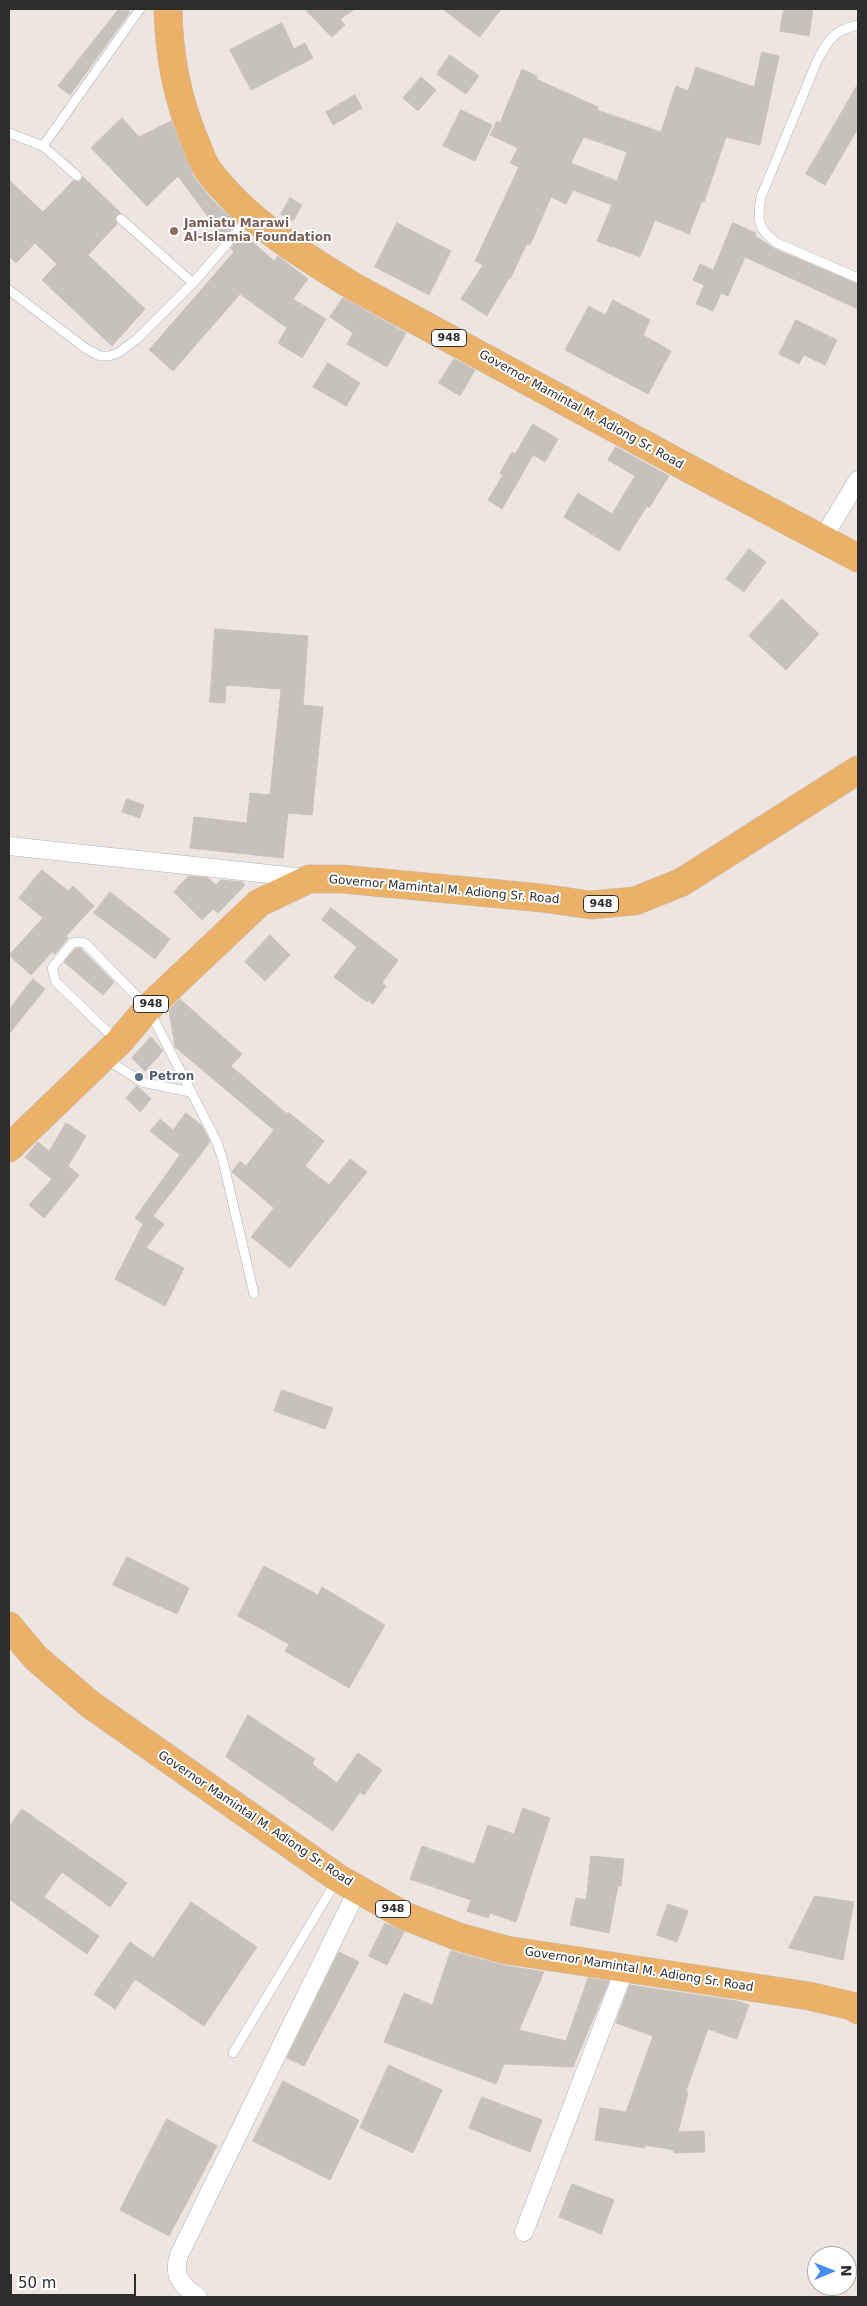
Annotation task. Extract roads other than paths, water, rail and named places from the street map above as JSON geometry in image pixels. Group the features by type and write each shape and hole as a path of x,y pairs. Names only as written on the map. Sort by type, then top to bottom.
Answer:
{"main road":[{"name":"Governor Mamintal M. Adiong Sr. Road","path":"168,9 169,43 184,117 207,169 250,217 302,255 356,288 858,558"},
{"name":"Governor Mamintal M. Adiong Sr. Road","path":"9,1148 111,1050 148,1008 259,903 309,879 370,881 542,898 590,905 635,901 682,882 858,770"},
{"name":"Governor Mamintal M. Adiong Sr. Road","path":"10,1633 91,1705 348,1883 405,1916 459,1937 506,1950 809,1996 852,2006 858,2010"}],"street":[{"path":"823,538 858,480"},
{"path":"9,846 309,879"},
{"path":"198,2297 182,2284 176,2276 176,2264 348,1883"},
{"path":"524,2232 625,1968"}],"lane":[{"path":"43,146 140,9"},
{"path":"858,25 843,28 828,41 817,61 761,197 758,215 766,235 777,243 858,278"},
{"path":"9,133 43,146 77,176"},
{"path":"9,290 91,352 109,356 118,353 137,340 193,283 250,217"},
{"path":"121,220 193,283"},
{"path":"190,1092 142,1082 111,1050 56,982 52,968 69,945 76,942 86,944 148,1008 217,1142 254,1294"},
{"path":"233,2053 348,1883"}],"place":[{"name":"Jamiatu Marawi Al-Islamia Foundation","path":"174,231"},
{"name":"Petron","path":"139,1077"}]}
